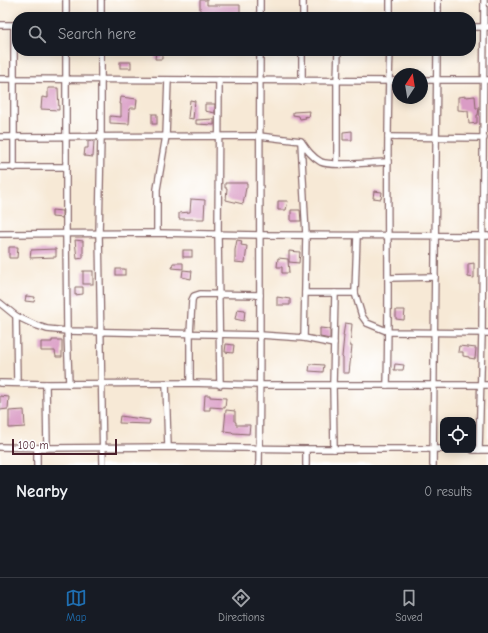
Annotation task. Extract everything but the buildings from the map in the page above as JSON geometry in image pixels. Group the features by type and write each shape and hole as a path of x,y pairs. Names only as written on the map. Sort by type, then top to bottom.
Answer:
{"street":[{"path":"66,0 66,12"},
{"path":"101,0 101,12"},
{"path":"260,0 260,12"},
{"path":"303,0 303,12"},
{"path":"390,0 390,12"},
{"path":"438,0 438,12"},
{"path":"484,0 486,27 484,138 486,160 485,333 476,450 488,450"},
{"path":"0,25 12,25"},
{"path":"14,56 14,168"},
{"path":"66,56 66,234 69,384"},
{"path":"102,56 99,234 103,465"},
{"path":"259,465 260,56"},
{"path":"302,56 302,81"},
{"path":"337,164 338,56"},
{"path":"387,384 388,81 390,56"},
{"path":"433,465 437,56"},
{"path":"0,79 392,81"},
{"path":"157,233 157,189 166,136 168,80"},
{"path":"219,80 218,234 220,384"},
{"path":"428,80 486,80"},
{"path":"0,137 259,136 301,141 310,154 323,162 337,164 388,162"},
{"path":"388,137 484,138"},
{"path":"301,141 306,235 304,338"},
{"path":"0,167 66,167"},
{"path":"0,234 157,233 485,236"},
{"path":"357,236 355,293 362,316 367,323 388,332 485,333"},
{"path":"388,278 434,277"},
{"path":"305,292 355,293"},
{"path":"334,449 333,385 335,293"},
{"path":"190,383 190,334 192,300 194,296 200,294 260,295"},
{"path":"0,303 16,316 47,329 101,332 260,335 304,338 334,344"},
{"path":"16,316 17,383"},
{"path":"0,383 488,385"},
{"path":"166,383 168,447"},
{"path":"46,384 47,448"},
{"path":"0,447 440,449"},
{"path":"37,448 37,465"},
{"path":"306,449 306,465"}]}
